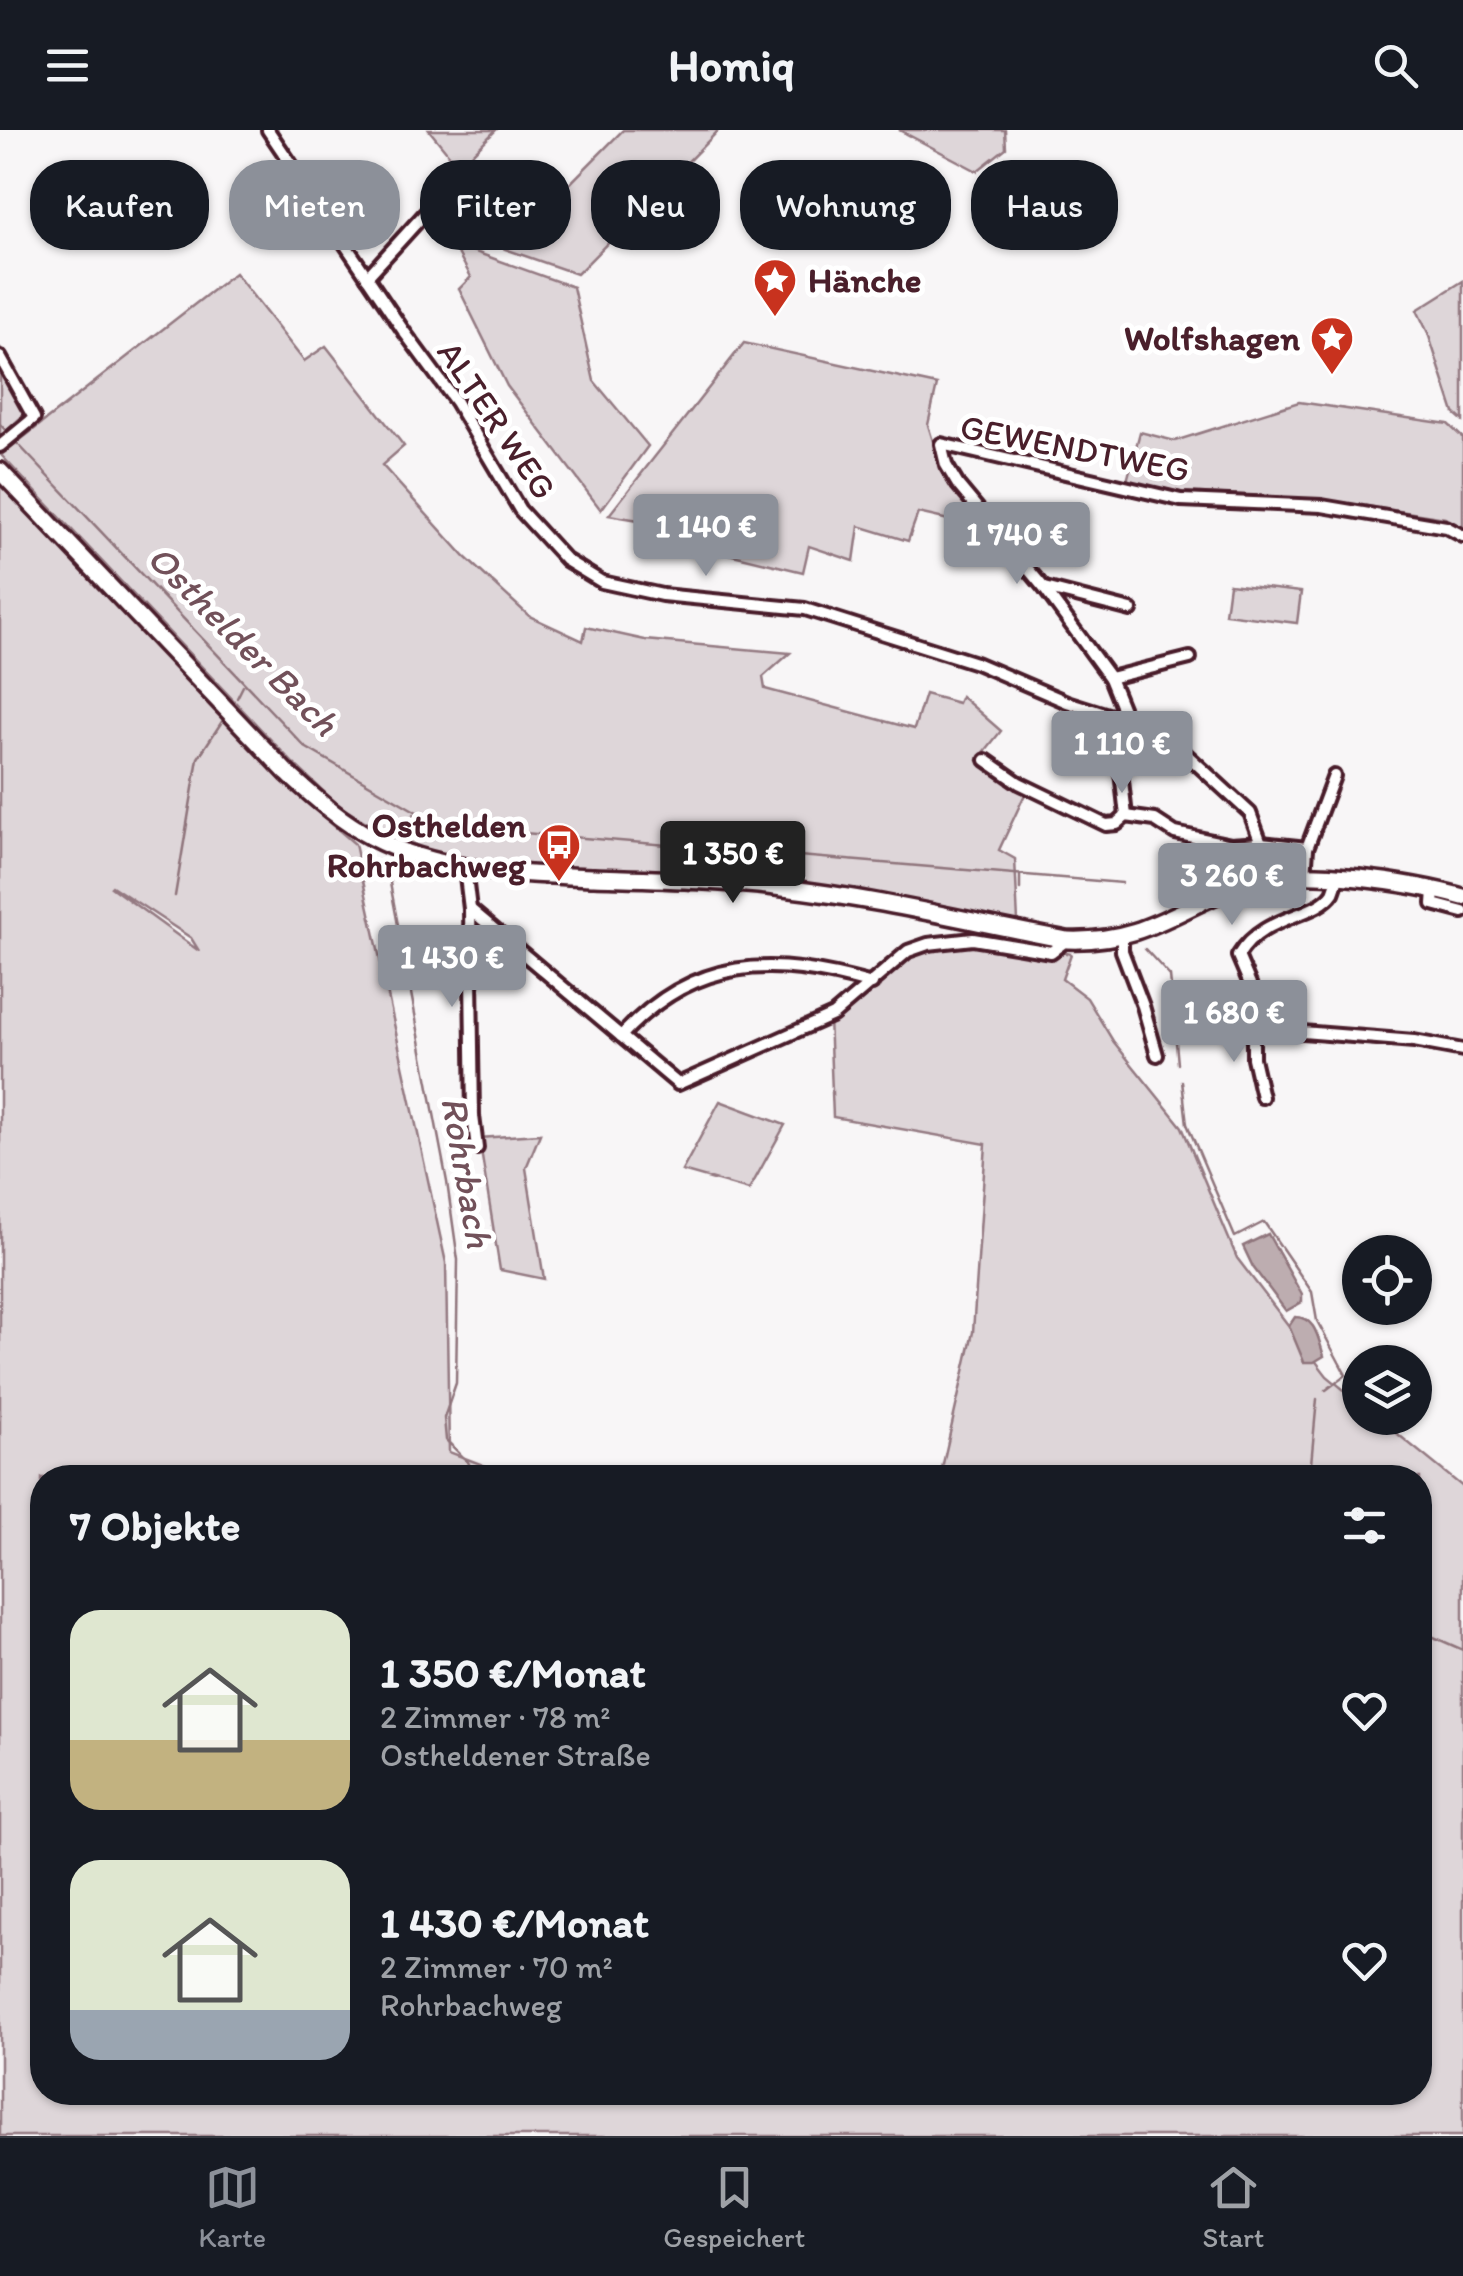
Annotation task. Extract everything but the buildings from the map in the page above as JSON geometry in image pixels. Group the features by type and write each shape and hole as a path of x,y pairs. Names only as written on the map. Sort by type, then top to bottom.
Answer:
{"main road":[{"path":"0,471 287,773 333,814 402,851 465,868 516,874 696,880 874,900 1067,940 1122,937 1261,879 1338,878 1463,896"}],"street":[{"name":"ALTER WEG","path":"268,130 456,402 520,510 566,560 602,582 662,596 806,609 976,664 1066,702 1162,732 1250,814 1261,842"},
{"path":"367,277 420,219"},
{"path":"0,358 34,418 0,446"},
{"name":"GEWENDTWEG","path":"1127,720 1110,678 1044,588 958,485 940,444 1181,500 1322,506 1446,527 1463,536"},
{"path":"1044,588 1131,610"},
{"path":"1110,678 1190,658"},
{"path":"1126,816 1119,754 1127,720"},
{"path":"986,760 1019,783 1106,825 1117,824 1126,816 1155,820 1175,833 1231,845 1261,842 1307,848"},
{"path":"1305,876 1307,848 1334,776"},
{"path":"1261,842 1261,879"},
{"path":"465,868 470,909 473,1116 477,1148"},
{"path":"1262,1098 1253,1058 1253,991 1238,956 1246,943 1280,919 1325,900 1334,892 1338,878"},
{"path":"1434,890 1433,904 1463,912"},
{"path":"470,909 678,1084 833,1015 908,951 928,944 973,939 1052,952 1067,940"},
{"path":"1122,937 1122,951 1156,1055"},
{"path":"621,1036 644,1011 706,975 740,968 770,968 840,975 872,984"},
{"path":"1254,1028 1463,1050"}],"shaded area":[{"path":"429,130 496,130 466,160 453,160"},
{"path":"623,130 719,130 689,160 593,160"},
{"path":"899,130 1005,130 1006,148 991,160 971,160 971,168"},
{"path":"591,162 591,250 601,250 577,274 508,250 571,250 571,182"},
{"path":"456,250 470,250 573,287 594,381 648,446 601,510 507,386 459,289 471,277"},
{"path":"235,273 304,361 326,346 404,446 382,465 465,557 529,616 583,641 586,627 645,640 790,653 763,677 765,689 914,729 925,694 958,703 961,696 1001,731 978,760 1026,792 999,850 1015,859 1019,943 1071,954 1062,979 1087,998 1113,1041 1182,1127 1237,1258 1327,1376 1342,1388 1342,1435 1399,1435 1463,1487 1463,2136 0,2136 0,482 100,580 305,801 355,844 446,1263 449,1452 483,1465 30,1465 30,2105 1432,2105 1432,1465 943,1465 973,1332 986,1144 833,1117 829,1017 909,948 976,934 975,915 882,894 695,873 692,890 665,889 668,873 518,867 432,855 394,839 338,805 293,763 1,455","holes":["111,887 191,938 199,951"]},
{"path":"1463,281 1463,421 1454,413 1417,310"},
{"path":"744,343 937,385 928,425 942,470 988,529 918,513 908,541 859,526 854,561 809,546 803,572 708,549 710,532 609,515"},
{"path":"0,347 32,407 0,437"},
{"path":"1299,402 1448,424 1463,438 1463,530 1445,518 1320,499 1180,492 1127,481 1140,432 1175,441"},
{"path":"1229,584 1301,592 1297,623 1225,614"},
{"path":"720,1101 785,1125 749,1190 682,1171"},
{"path":"540,1134 526,1168 544,1279 500,1270 479,1138"},
{"path":"1268,1234 1302,1295 1302,1302 1286,1311 1253,1267 1243,1246"},
{"path":"1295,1317 1308,1321 1318,1336 1324,1356 1314,1362 1304,1362 1289,1326"}],"waterway":[{"name":"Osthelder Bach","path":"0,424 6,431"},
{"name":"Osthelder Bach","path":"17,443 305,747 441,826 1122,883"},
{"path":"237,698 243,686"},
{"path":"175,896 198,758 223,720"},
{"name":"Rohrbach","path":"403,834 414,814"},
{"name":"Rohrbach","path":"393,866 390,883 447,1182 458,1260 456,1383 444,1418 446,1440 470,1465"},
{"path":"1020,876 1020,889"},
{"path":"1145,949 1170,976 1178,1064"},
{"path":"1182,1081 1187,1124 1235,1237 1264,1222 1312,1292 1317,1321 1346,1375 1326,1390"},
{"path":"1311,1465 1317,1399"},
{"path":"1432,1636 1463,1650"}],"place":[{"name":"Hänche","path":"775,318"},
{"name":"Wolfshagen","path":"1332,376"},
{"name":"Osthelden Rohrbachweg","path":"559,883"}]}
